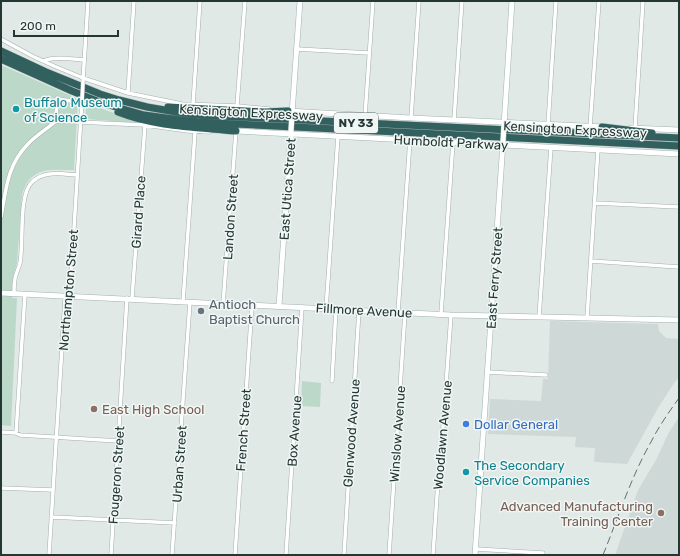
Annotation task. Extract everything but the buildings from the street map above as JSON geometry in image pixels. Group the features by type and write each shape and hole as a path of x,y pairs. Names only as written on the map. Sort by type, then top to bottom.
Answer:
{"highway":[{"name":"Kensington Expressway","path":"1,51 69,82 119,100 147,107 197,115 677,138"},
{"name":"Kensington Expressway","path":"1,58 72,91 102,103 144,115 174,120 679,146"},
{"path":"102,103 132,118 152,123 236,131"},
{"path":"147,107 291,112"},
{"path":"602,127 637,130 677,138"}],"street":[{"name":"Northampton Street","path":"49,555 65,299 70,293 88,1"},
{"path":"128,93 134,1"},
{"path":"193,104 200,1"},
{"path":"237,106 245,1"},
{"name":"East Utica Street","path":"279,306 291,133 291,112 300,1"},
{"path":"365,116 373,1"},
{"path":"411,118 419,1"},
{"path":"454,120 462,1"},
{"name":"East Ferry Street","path":"475,552 512,1"},
{"path":"548,124 556,1"},
{"path":"590,127 599,1"},
{"path":"635,128 643,1"},
{"name":"Humboldt Parkway","path":"1,39 83,80 128,93 182,104 237,106 291,112 504,124 548,124 590,127 679,129"},
{"path":"297,49 369,53"},
{"path":"43,61 55,58 84,60"},
{"path":"1,217 9,173 16,158 27,144 56,121 57,98 82,101"},
{"name":"Humboldt Parkway","path":"56,121 145,125 195,132 236,131 291,133 410,140 503,143 679,154"},
{"name":"Girard Place","path":"130,298 145,125"},
{"name":"Landon Street","path":"223,304 236,131"},
{"path":"182,302 195,132"},
{"path":"326,308 338,136"},
{"path":"398,312 410,140"},
{"path":"441,314 453,142"},
{"path":"539,317 551,147"},
{"path":"587,318 598,149"},
{"path":"14,293 16,275 20,263 24,200 28,188 36,178 46,175 77,175"},
{"path":"595,203 679,207"},
{"path":"591,261 679,267"},
{"name":"Fillmore Avenue","path":"1,292 450,315 679,320"},
{"path":"16,433 25,294"},
{"name":"Fougeron Street","path":"111,555 118,441 130,298"},
{"name":"Urban Street","path":"172,555 190,302"},
{"name":"French Street","path":"235,555 252,305"},
{"name":"Box Avenue","path":"286,555 302,307"},
{"path":"332,381 336,309"},
{"name":"Glenwood Avenue","path":"344,555 359,310"},
{"name":"Winslow Avenue","path":"389,555 405,313"},
{"name":"Woodlawn Avenue","path":"433,555 450,315"},
{"path":"487,372 546,374"},
{"path":"1,432 56,438 118,441"},
{"path":"1,488 53,490"},
{"path":"52,517 175,523"},
{"path":"475,552 543,553"}],"shaded area":[{"path":"550,321 658,324 659,331 666,338 679,339 679,377 658,408 627,464 594,462 595,448 575,447 576,437 488,434 490,399 541,401 543,379 548,379"},
{"path":"679,417 679,555 615,555 638,490 656,460 669,432"}],"green space":[{"path":"1,65 78,99 74,170 51,170 35,174 25,186 22,195 17,263 14,273 12,298 17,298 11,426 1,425"},
{"path":"87,103 148,124 87,119 85,116"},
{"path":"302,381 321,383 320,407 301,406"}],"railway":[{"path":"603,555 631,483 644,455 654,436 679,398"}],"place":[{"name":"Buffalo Museum of Science","path":"16,109"},
{"name":"Antioch Baptist Church","path":"201,311"},
{"name":"East High School","path":"94,409"},
{"name":"Dollar General","path":"466,424"},
{"name":"The Secondary Service Companies","path":"466,472"},
{"name":"Advanced Manufacturing Training Center","path":"661,513"}]}
